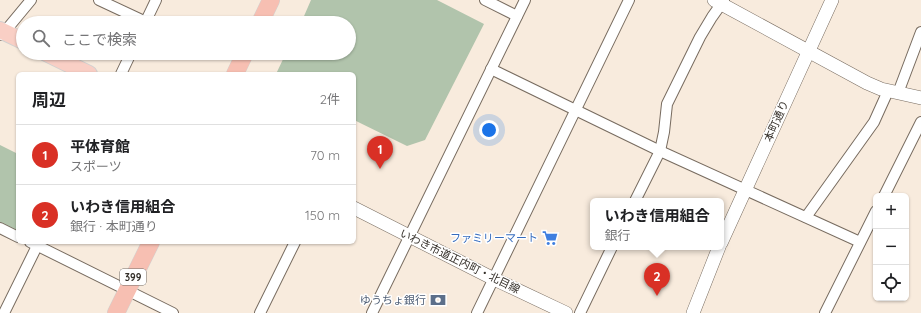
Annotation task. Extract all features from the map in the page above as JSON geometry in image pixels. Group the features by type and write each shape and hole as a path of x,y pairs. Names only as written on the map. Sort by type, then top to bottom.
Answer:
{"highway":[{"path":"263,16 271,0"},
{"path":"236,72 242,60"},
{"name":"399","path":"116,313 150,244"}],"main road":[{"path":"2,34 16,39"},
{"path":"60,60 85,72"}],"street":[{"path":"17,16 30,0"},
{"path":"99,0 132,16"},
{"path":"148,16 156,0"},
{"path":"485,0 517,16"},
{"path":"372,313 525,0"},
{"path":"477,313 630,0"},
{"name":"本町通り","path":"724,236 832,0"},
{"path":"636,198 660,151 667,104 700,37 720,1 867,83 893,92 921,98"},
{"path":"2,34 16,17"},
{"path":"806,217 874,122 893,92 921,32"},
{"path":"122,72 128,60"},
{"path":"491,68 660,151 860,242"},
{"path":"886,193 921,122"},
{"name":"いわき市道正内町・北目線","path":"356,209 566,313"},
{"path":"825,313 873,217"},
{"path":"0,228 16,236"},
{"path":"4,313 36,244"},
{"path":"38,244 174,313"},
{"path":"260,313 294,244"},
{"path":"580,313 611,250"},
{"path":"693,313 718,250"}],"green space":[{"path":"311,0 437,0 484,24 425,140 407,146 356,121 356,72 277,72 283,60 356,60 356,16 304,16"},
{"path":"0,145 16,153 16,234 0,227"}],"place":[{"name":"平体育館","path":"380,169"},
{"name":"ファミリーマート","path":"550,238"},
{"name":"いわき信用組合","path":"657,296"},
{"name":"ゆうちょ銀行","path":"438,300"}]}
